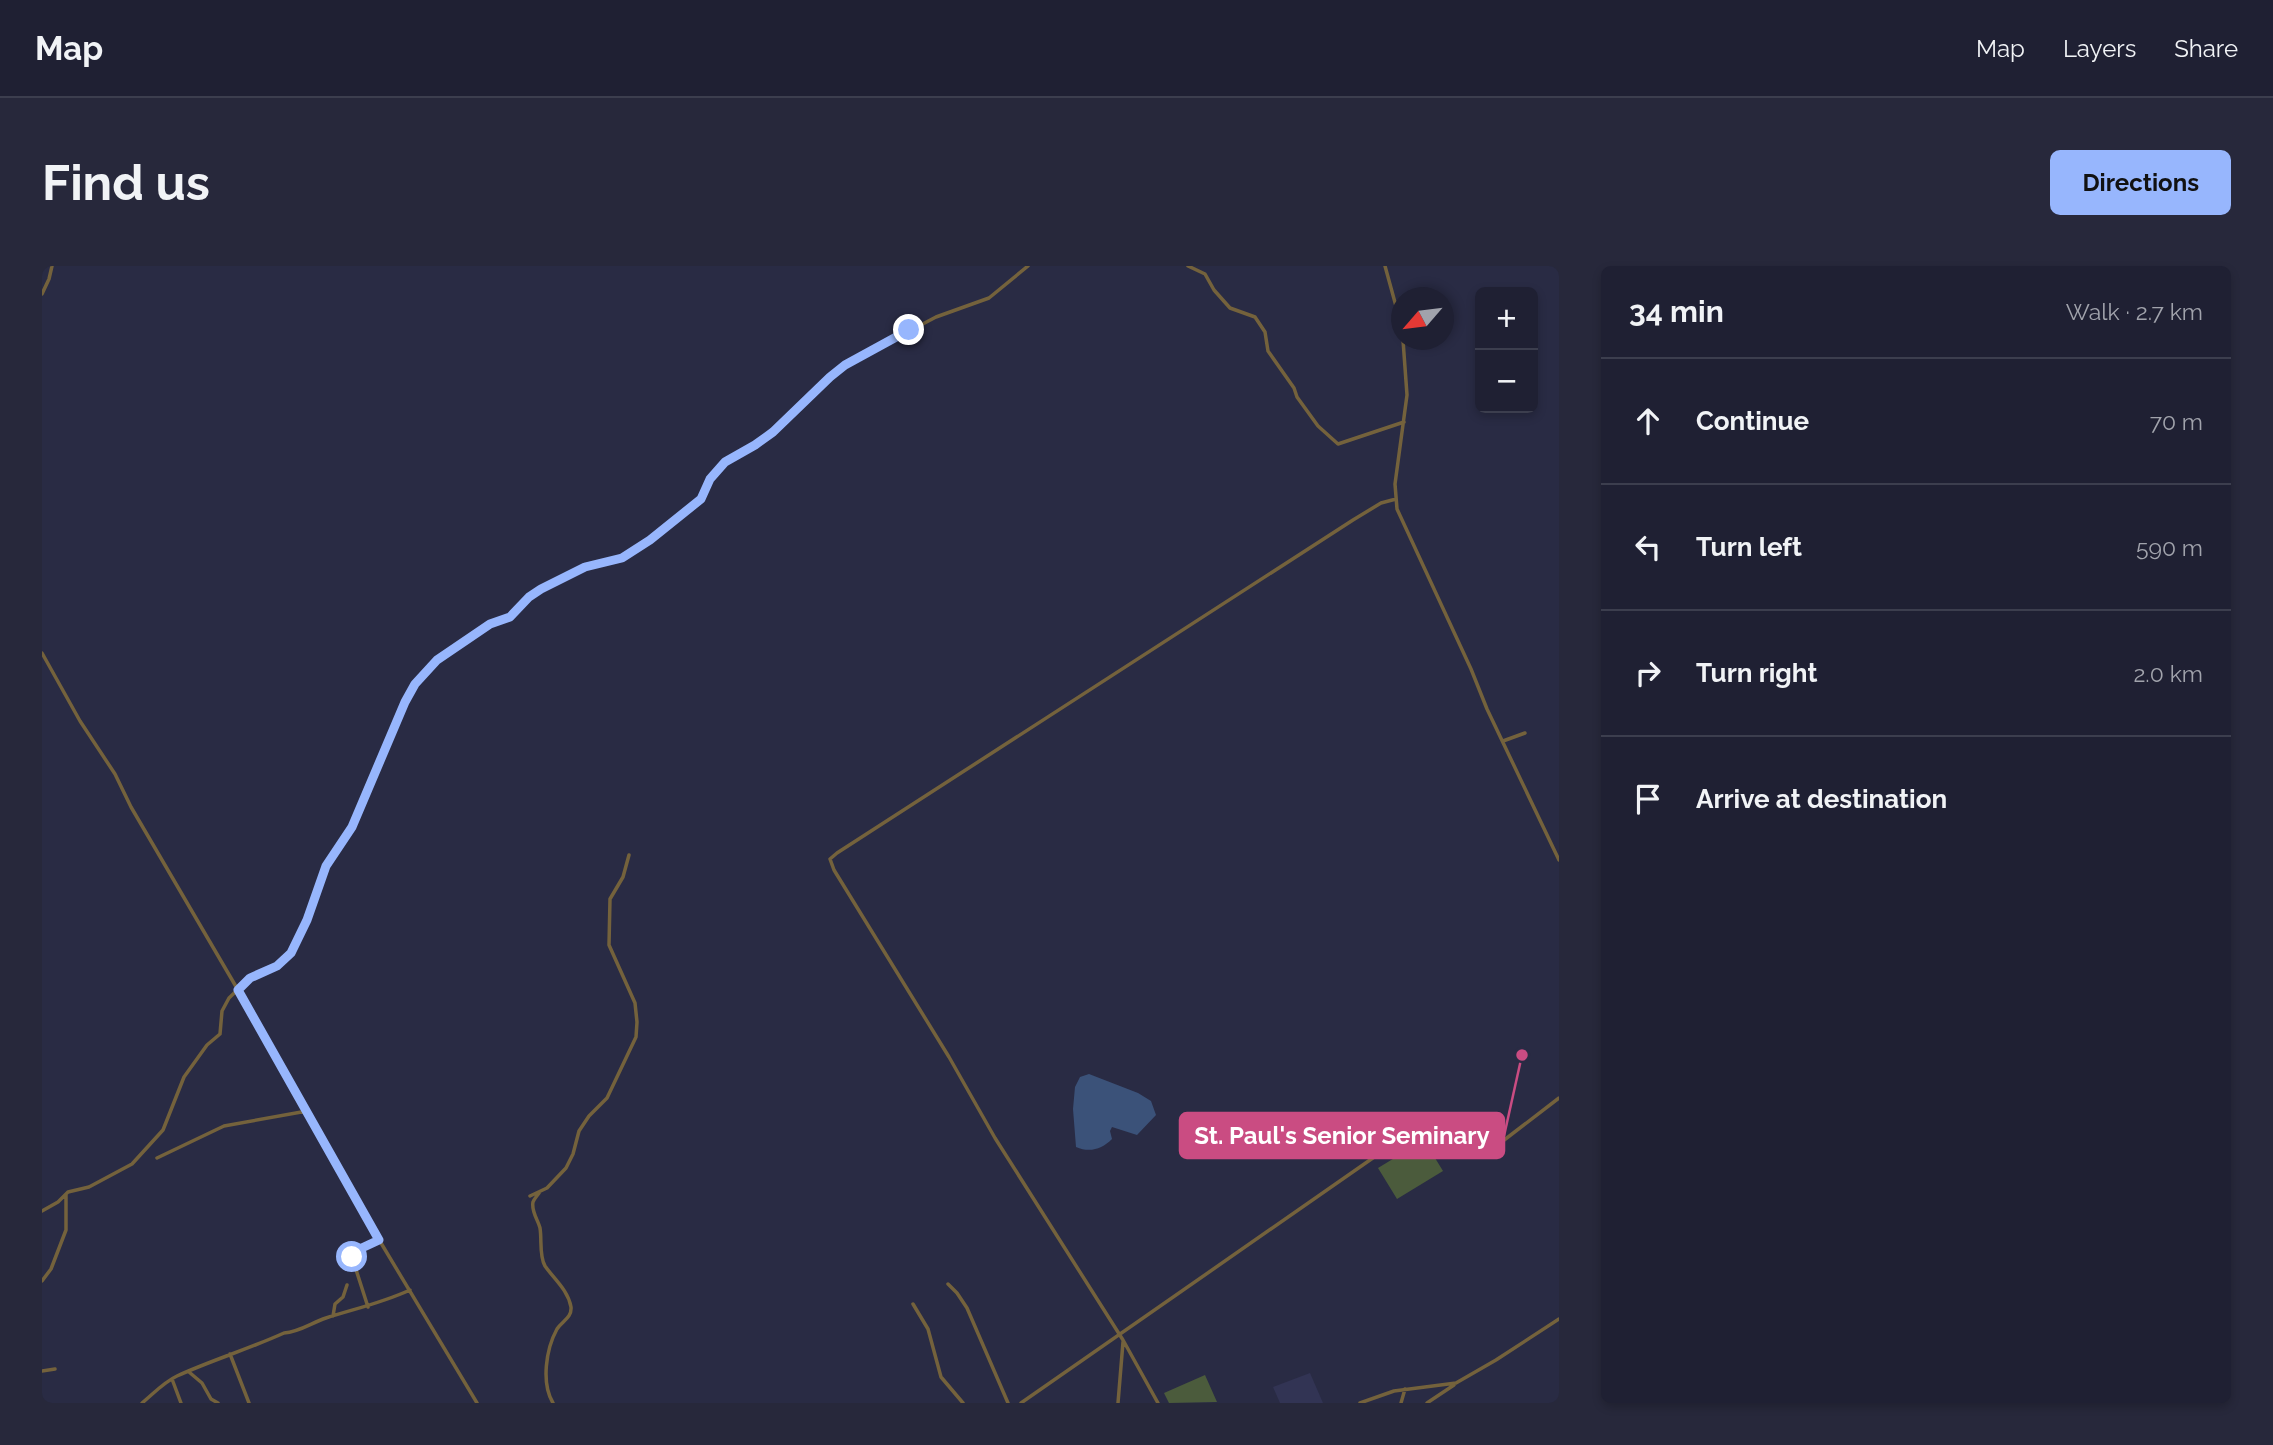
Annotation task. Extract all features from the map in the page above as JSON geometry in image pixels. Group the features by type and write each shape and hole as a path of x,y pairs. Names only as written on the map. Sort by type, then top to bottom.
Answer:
{"street":[{"path":"42,294 50,279 52,266"},
{"path":"42,1211 58,1202 66,1193 89,1187 129,1167 160,1135 169,1120 184,1077 207,1045 220,1034 223,1007 230,996 250,978 277,966 291,953 307,920 326,866 352,827 366,788 408,696 420,678 442,656 490,624 510,617 529,597 541,589 581,569 622,558 636,549 701,499 710,479 725,462 773,432 845,365 909,330 989,298 1028,266"},
{"path":"1188,266 1205,274 1214,290 1230,308 1249,313 1257,319 1265,332 1268,351 1295,388 1297,397 1317,425 1338,443 1404,422"},
{"path":"1385,266 1391,288"},
{"path":"1404,350 1407,395 1395,484 1396,499 1405,528 1559,860"},
{"path":"1158,1403 1123,1340 995,1138 868,928 830,863 831,857 1353,520 1381,503 1396,499"},
{"path":"42,653 80,721 116,776 132,810 238,990 379,1240 477,1403"},
{"path":"1503,741 1525,733"},
{"path":"530,1196 547,1188 566,1168 579,1130 608,1096 636,1037 635,1003 608,945 610,899 623,877 629,855"},
{"path":"1021,1403 1403,1137 1425,1135 1499,1144 1559,1098"},
{"path":"157,1158 224,1126 306,1111"},
{"path":"540,1192 533,1200 533,1207 540,1230 543,1262 563,1289 571,1310 569,1317 558,1328 550,1349 547,1383 548,1395 553,1403"},
{"path":"42,1281 51,1269 55,1252 66,1230 66,1193"},
{"path":"368,1307 351,1254 379,1240"},
{"path":"948,1284 967,1308 1008,1403"},
{"path":"333,1316 335,1304 343,1297 347,1285"},
{"path":"142,1403 172,1379 230,1354 410,1290"},
{"path":"913,1304 929,1329 941,1377 963,1403"},
{"path":"1427,1403 1559,1320"},
{"path":"1118,1403 1123,1340"},
{"path":"230,1354 249,1403"},
{"path":"42,1371 55,1369"},
{"path":"189,1372 202,1383 211,1399 218,1403"},
{"path":"172,1379 181,1403"},
{"path":"1360,1403 1405,1389 1455,1384"},
{"path":"1401,1403 1405,1389"}],"shaded area":[{"path":"1089,1074 1138,1093 1151,1101 1156,1115 1137,1135 1112,1127 1112,1139 1104,1145 1091,1150 1076,1147 1073,1109 1075,1087 1080,1077"},
{"path":"1310,1373 1323,1403 1280,1403 1273,1387"}],"green space":[{"path":"1424,1140 1443,1171 1397,1199 1378,1168"},
{"path":"1205,1375 1217,1402 1169,1403 1164,1393"}],"place":[{"name":"St. Paul's Senior Seminary","path":"1522,1055"}],"route":[{"path":"352,1257 351,1253 379,1240 238,990 250,978 277,966 291,953 307,920 326,866 352,827 366,788 411,690 446,652 463,644 490,624 510,617 529,597 541,589 585,567 622,558 650,540 701,499 710,479 725,462 773,432 816,389 845,365 909,330"}]}
